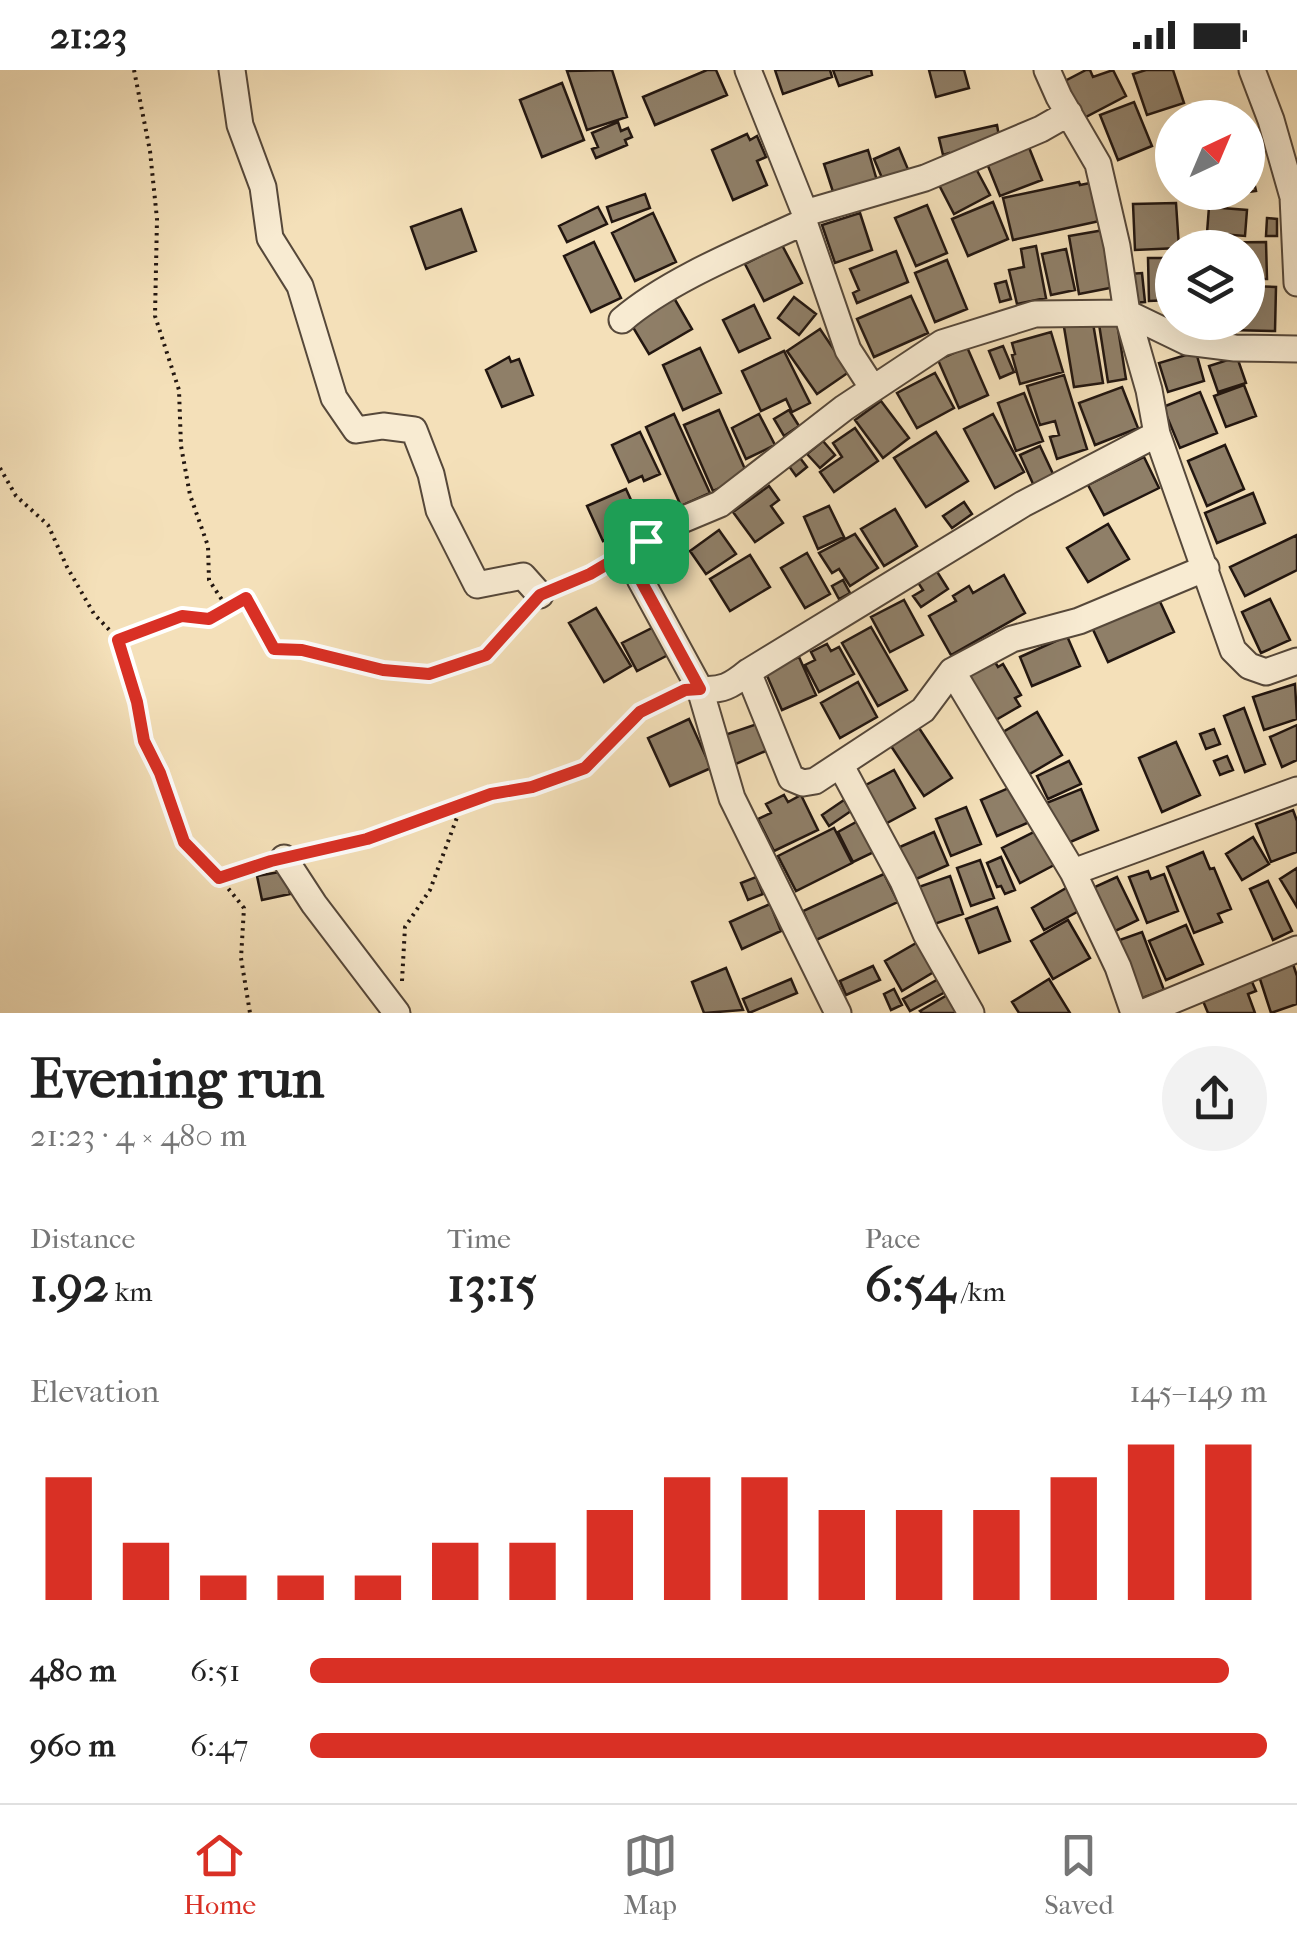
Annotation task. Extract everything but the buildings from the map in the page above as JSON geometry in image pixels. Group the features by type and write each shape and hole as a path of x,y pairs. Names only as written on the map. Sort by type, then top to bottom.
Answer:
{"street":[{"path":"232,70 240,125 263,188 270,238 300,286 334,398 356,430 383,426 414,430 432,474 439,510 476,585 523,576 540,595"},
{"path":"748,70 804,217 848,350 872,387"},
{"path":"1047,70 1098,164 1114,230 1127,313 1157,434 1232,650 1248,666 1266,672 1297,661"},
{"path":"1252,70 1271,120 1292,197 1297,283"},
{"path":"622,320 636,308 804,217 925,178 1042,129 1068,112"},
{"path":"838,1013 732,798 700,689 640,579 646,541 677,522 720,504 872,387 942,344 1034,314 1127,313 1188,342 1297,349"},
{"path":"700,689 717,691 730,686 1024,504 1157,434"},
{"path":"748,672 791,778 803,783 814,781 923,710 952,671 1012,638 1078,622 1206,568"},
{"path":"952,671 1074,872 1118,967 1134,1013"},
{"path":"841,766 903,881 926,934 971,1013"},
{"path":"1074,872 1297,790"},
{"path":"284,858 314,904 400,1003"},
{"path":"1142,1013 1297,949"}],"path":[{"path":"134,70 150,150 156,218 156,316 179,390 181,446 190,495 208,546 209,580 228,609"},
{"path":"0,468 16,496 48,525 66,567 94,614 118,640 144,741 160,773 184,842 244,908 241,958 250,1013"},
{"path":"118,640 182,616 209,619 246,598 274,649 302,650 383,670 429,674 486,655 540,595 590,574 646,541"},
{"path":"219,878 367,839 491,794 532,787 585,768 640,712 685,690 700,689"},
{"path":"400,1003 406,927 430,890 462,804"}],"route":[{"path":"646,541 640,579 700,689 685,690 640,712 585,768 532,787 491,794 367,839 271,861 219,878 184,842 160,773 144,741 118,640 182,616 209,619 246,598 274,649 302,650 383,670 429,674 486,655 540,595 590,574 646,541"}]}
